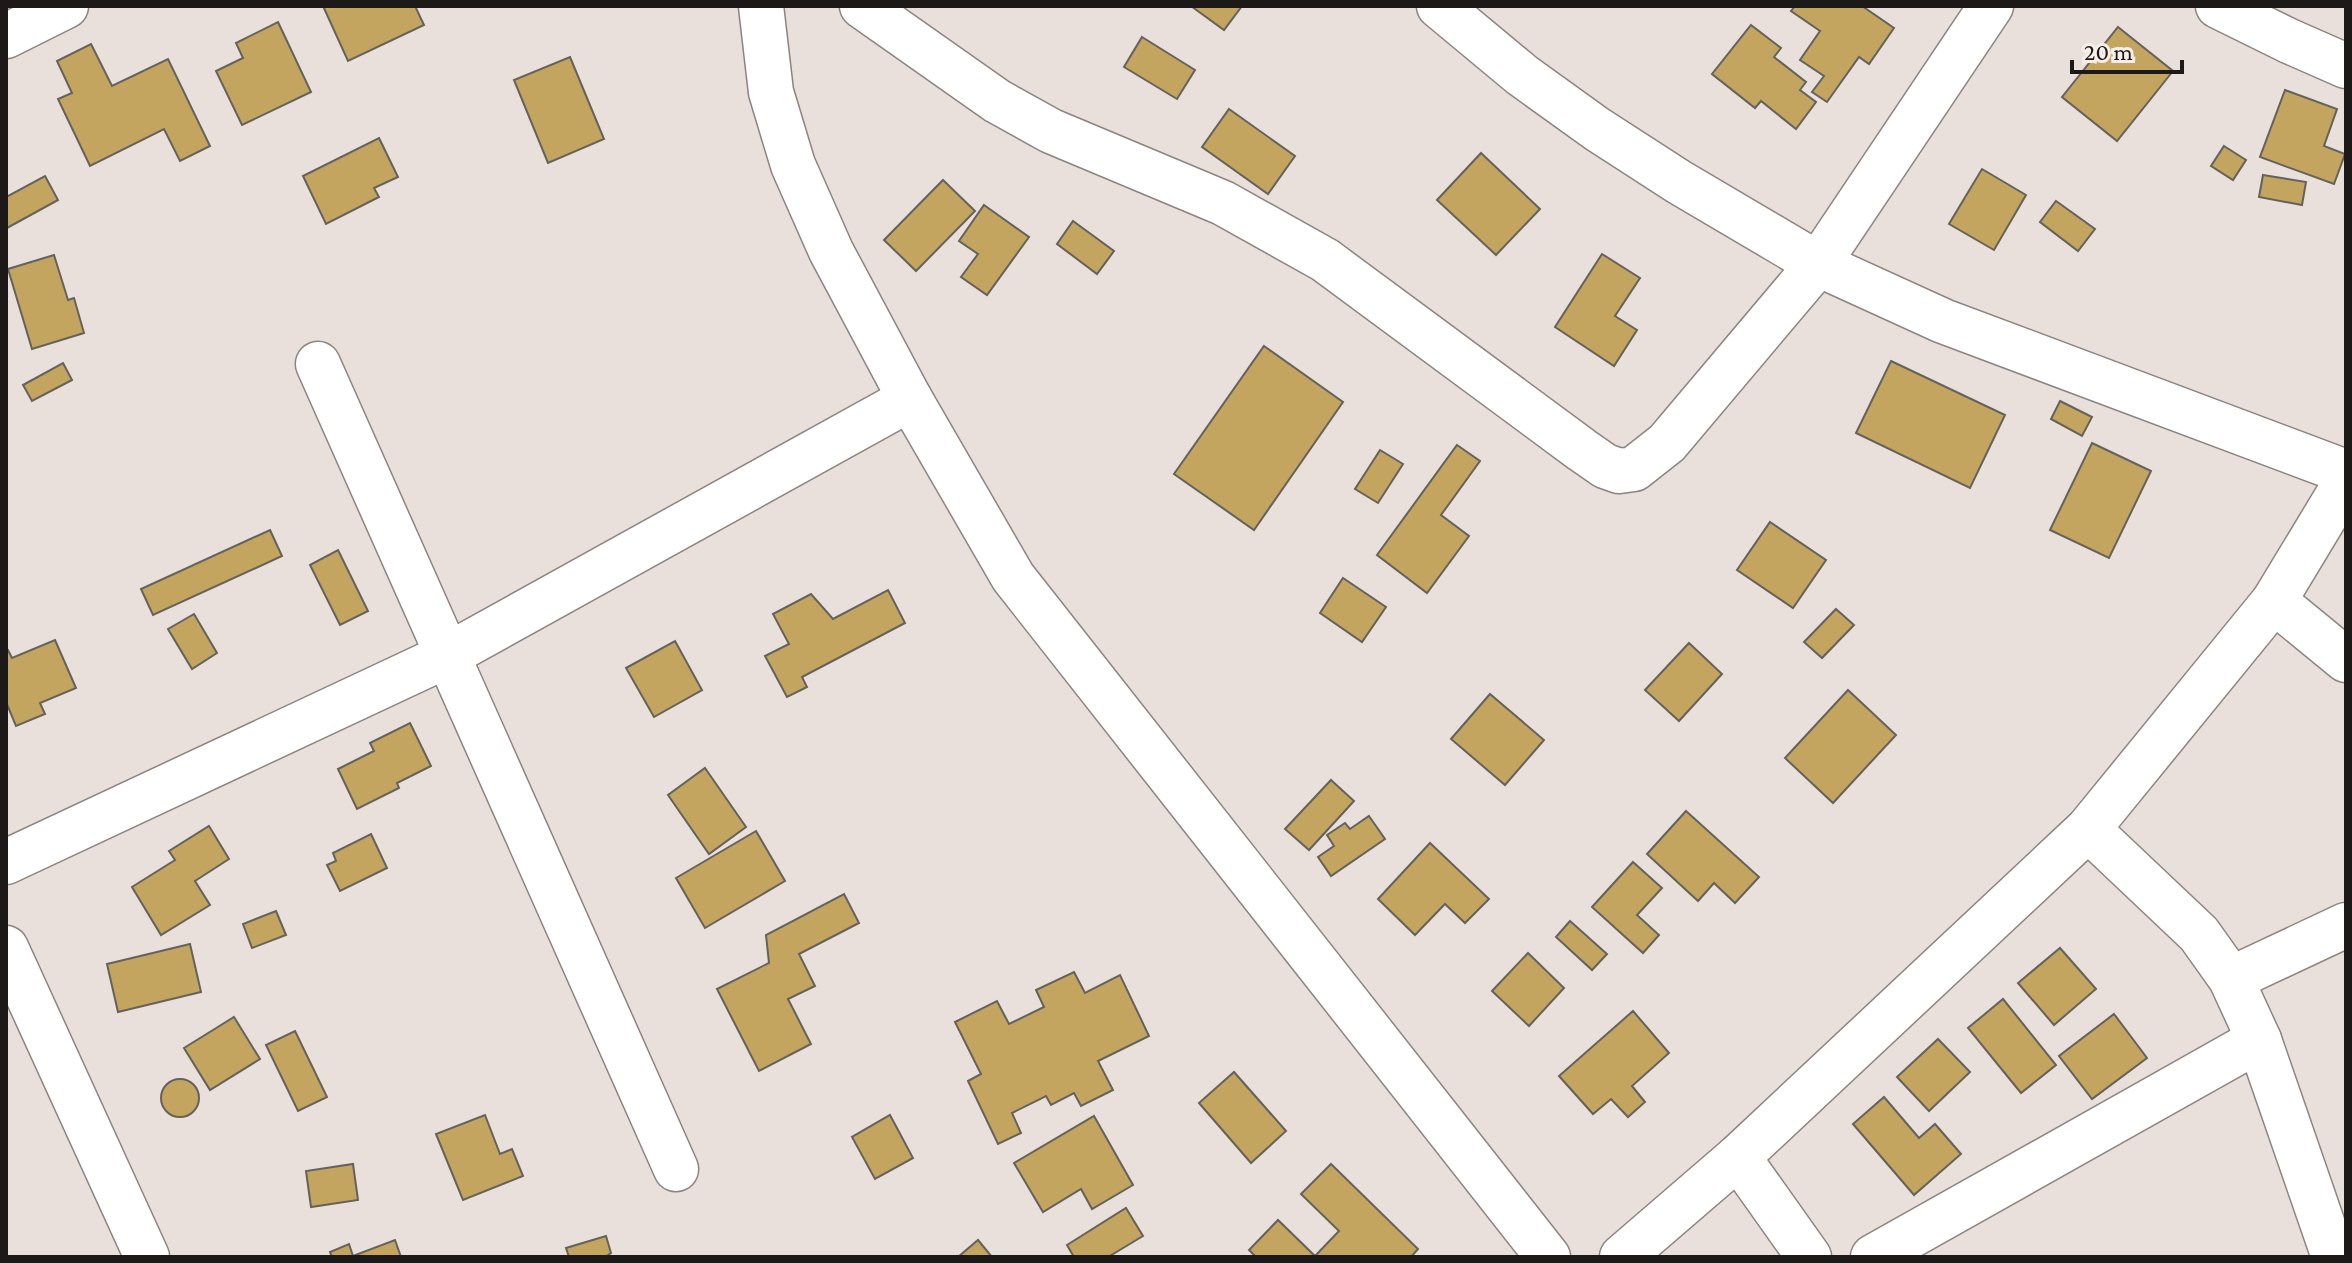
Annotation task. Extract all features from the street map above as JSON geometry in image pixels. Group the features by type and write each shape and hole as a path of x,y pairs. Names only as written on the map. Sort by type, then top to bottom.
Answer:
{"street":[{"path":"6,36 66,6"},
{"path":"761,6 771,92 793,165 831,251 910,399 1013,577 1548,1257"},
{"path":"862,6 997,101 1051,131 1223,203 1325,260 1582,450 1605,466 1619,471 1634,469 1667,443 1818,264 1991,6"},
{"path":"1439,6 1522,75 1597,129 1679,182 1818,264 1943,321 2346,472"},
{"path":"2218,6 2346,66"},
{"path":"318,364 676,1169"},
{"path":"6,862 446,656 910,399"},
{"path":"1622,1257 1738,1157 2088,829 2274,601 2346,482"},
{"path":"2274,601 2346,660"},
{"path":"2088,829 2199,934 2231,979 2259,1040 2334,1257"},
{"path":"2231,979 2346,925"},
{"path":"6,948 147,1257"},
{"path":"1873,1257 2259,1040"},
{"path":"1738,1157 1809,1257"}],"building":[{"path":"323,6 415,6 424,25 348,61"},
{"path":"1191,6 1242,6 1224,30"},
{"path":"1795,6 1862,6 1894,28 1869,64 1859,57 1827,102 1812,92 1824,76 1800,60 1820,31 1791,11"},
{"path":"278,22 311,92 242,125 216,71 243,58 236,43"},
{"path":"1751,25 1781,48 1774,57 1806,82 1800,90 1816,102 1796,129 1761,101 1755,108 1712,74"},
{"path":"2118,27 2173,71 2117,141 2062,97"},
{"path":"1142,37 1195,70 1177,99 1124,67"},
{"path":"91,44 112,86 168,59 210,146 180,161 164,129 90,166 58,99 72,93 57,61"},
{"path":"570,57 604,139 548,163 514,80"},
{"path":"2285,90 2337,109 2324,146 2345,154 2334,184 2260,157"},
{"path":"1229,109 1295,156 1268,194 1202,147"},
{"path":"379,138 398,177 374,188 379,197 326,224 303,176"},
{"path":"2224,146 2246,160 2233,180 2211,166"},
{"path":"1481,153 1540,209 1496,255 1437,200"},
{"path":"1982,169 2026,195 1994,250 1949,224"},
{"path":"2263,175 2306,182 2302,205 2259,197"},
{"path":"45,176 58,200 7,228 6,197"},
{"path":"943,180 975,211 916,271 884,240"},
{"path":"2056,201 2095,229 2078,251 2040,222"},
{"path":"984,205 1029,237 987,295 961,277 978,254 959,241"},
{"path":"1073,221 1114,251 1097,274 1057,244"},
{"path":"1602,254 1640,278 1615,316 1637,330 1614,366 1555,327"},
{"path":"54,255 68,300 74,298 84,333 32,349 8,269"},
{"path":"1264,346 1343,402 1254,530 1174,474"},
{"path":"1891,361 2005,415 1970,488 1856,433"},
{"path":"63,363 72,380 32,401 23,385"},
{"path":"2060,401 2092,417 2082,436 2051,419"},
{"path":"2092,443 2151,471 2109,558 2050,530"},
{"path":"1457,445 1480,461 1441,515 1469,536 1427,593 1377,555"},
{"path":"1380,450 1403,464 1378,503 1355,489"},
{"path":"1770,522 1826,560 1793,608 1737,570"},
{"path":"270,530 282,556 153,615 141,589"},
{"path":"338,550 368,611 340,625 310,565"},
{"path":"1343,578 1386,607 1362,642 1320,613"},
{"path":"888,590 905,623 802,677 807,687 787,697 765,656 789,644 773,614 811,594 833,619"},
{"path":"1836,609 1854,625 1822,658 1804,642"},
{"path":"194,614 217,653 192,669 168,629"},
{"path":"55,640 76,688 40,703 45,714 16,726 6,702 6,651 12,658"},
{"path":"675,641 702,690 654,717 626,668"},
{"path":"1689,643 1722,674 1679,721 1645,690"},
{"path":"1848,690 1896,735 1833,803 1785,758"},
{"path":"1490,694 1544,740 1505,785 1451,739"},
{"path":"410,723 431,766 397,783 399,788 357,809 338,769 374,751 370,743"},
{"path":"705,768 746,827 709,854 668,795"},
{"path":"1331,780 1354,801 1309,850 1285,829"},
{"path":"1686,811 1759,877 1735,903 1714,883 1698,901 1647,854"},
{"path":"1369,816 1385,839 1331,876 1318,857 1334,846 1327,835 1345,823 1350,829"},
{"path":"209,826 229,859 195,881 210,905 161,935 132,887 175,860 169,851"},
{"path":"756,831 785,881 705,928 676,878"},
{"path":"371,834 387,868 340,891 327,865 336,861 333,853"},
{"path":"1430,843 1489,899 1465,923 1445,904 1415,935 1378,899"},
{"path":"1633,862 1662,888 1637,915 1659,935 1643,953 1592,907"},
{"path":"844,894 859,923 799,954 815,986 788,999 811,1044 759,1071 717,989 769,963 766,935"},
{"path":"276,911 286,935 252,948 243,924"},
{"path":"1570,921 1607,954 1592,970 1556,937"},
{"path":"190,944 201,992 118,1012 107,964"},
{"path":"2060,948 2096,989 2054,1025 2018,983"},
{"path":"1528,953 1564,988 1529,1026 1492,991"},
{"path":"1074,972 1085,993 1120,975 1149,1036 1098,1061 1113,1090 1081,1106 1074,1093 1051,1105 1046,1096 1012,1113 1021,1133 998,1144 968,1081 981,1074 955,1022 997,1001 1009,1024 1044,1007 1036,990"},
{"path":"2003,999 2056,1065 2021,1093 1968,1028"},
{"path":"1633,1011 1669,1053 1632,1086 1645,1102 1628,1117 1611,1099 1593,1114 1559,1076"},
{"path":"2114,1014 2147,1058 2092,1099 2059,1056"},
{"path":"234,1017 260,1059 210,1090 184,1048"},
{"path":"295,1031 327,1097 298,1111 266,1045"},
{"path":"1938,1039 1970,1072 1929,1111 1897,1077"},
{"path":"1234,1072 1286,1131 1251,1163 1199,1103"},
{"path":"180,1079 193,1085 199,1098 193,1111 180,1117 167,1111 161,1098 167,1085"},
{"path":"1884,1097 1919,1138 1935,1124 1961,1154 1914,1195 1853,1124"},
{"path":"485,1115 500,1154 512,1149 523,1176 463,1200 436,1134"},
{"path":"890,1115 913,1158 875,1179 852,1137"},
{"path":"1094,1116 1133,1185 1092,1209 1081,1189 1043,1212 1014,1163"},
{"path":"353,1164 358,1200 311,1207 306,1171"},
{"path":"1331,1164 1418,1249 1411,1257 1256,1257 1249,1250 1278,1220 1315,1256 1339,1231 1301,1194"},
{"path":"1126,1208 1143,1236 1108,1257 1074,1257 1067,1245"},
{"path":"606,1236 611,1253 605,1257 569,1257 566,1248"},
{"path":"395,1240 401,1257 332,1257 330,1252 349,1244 353,1256"},
{"path":"978,1240 992,1257 958,1257"}]}
